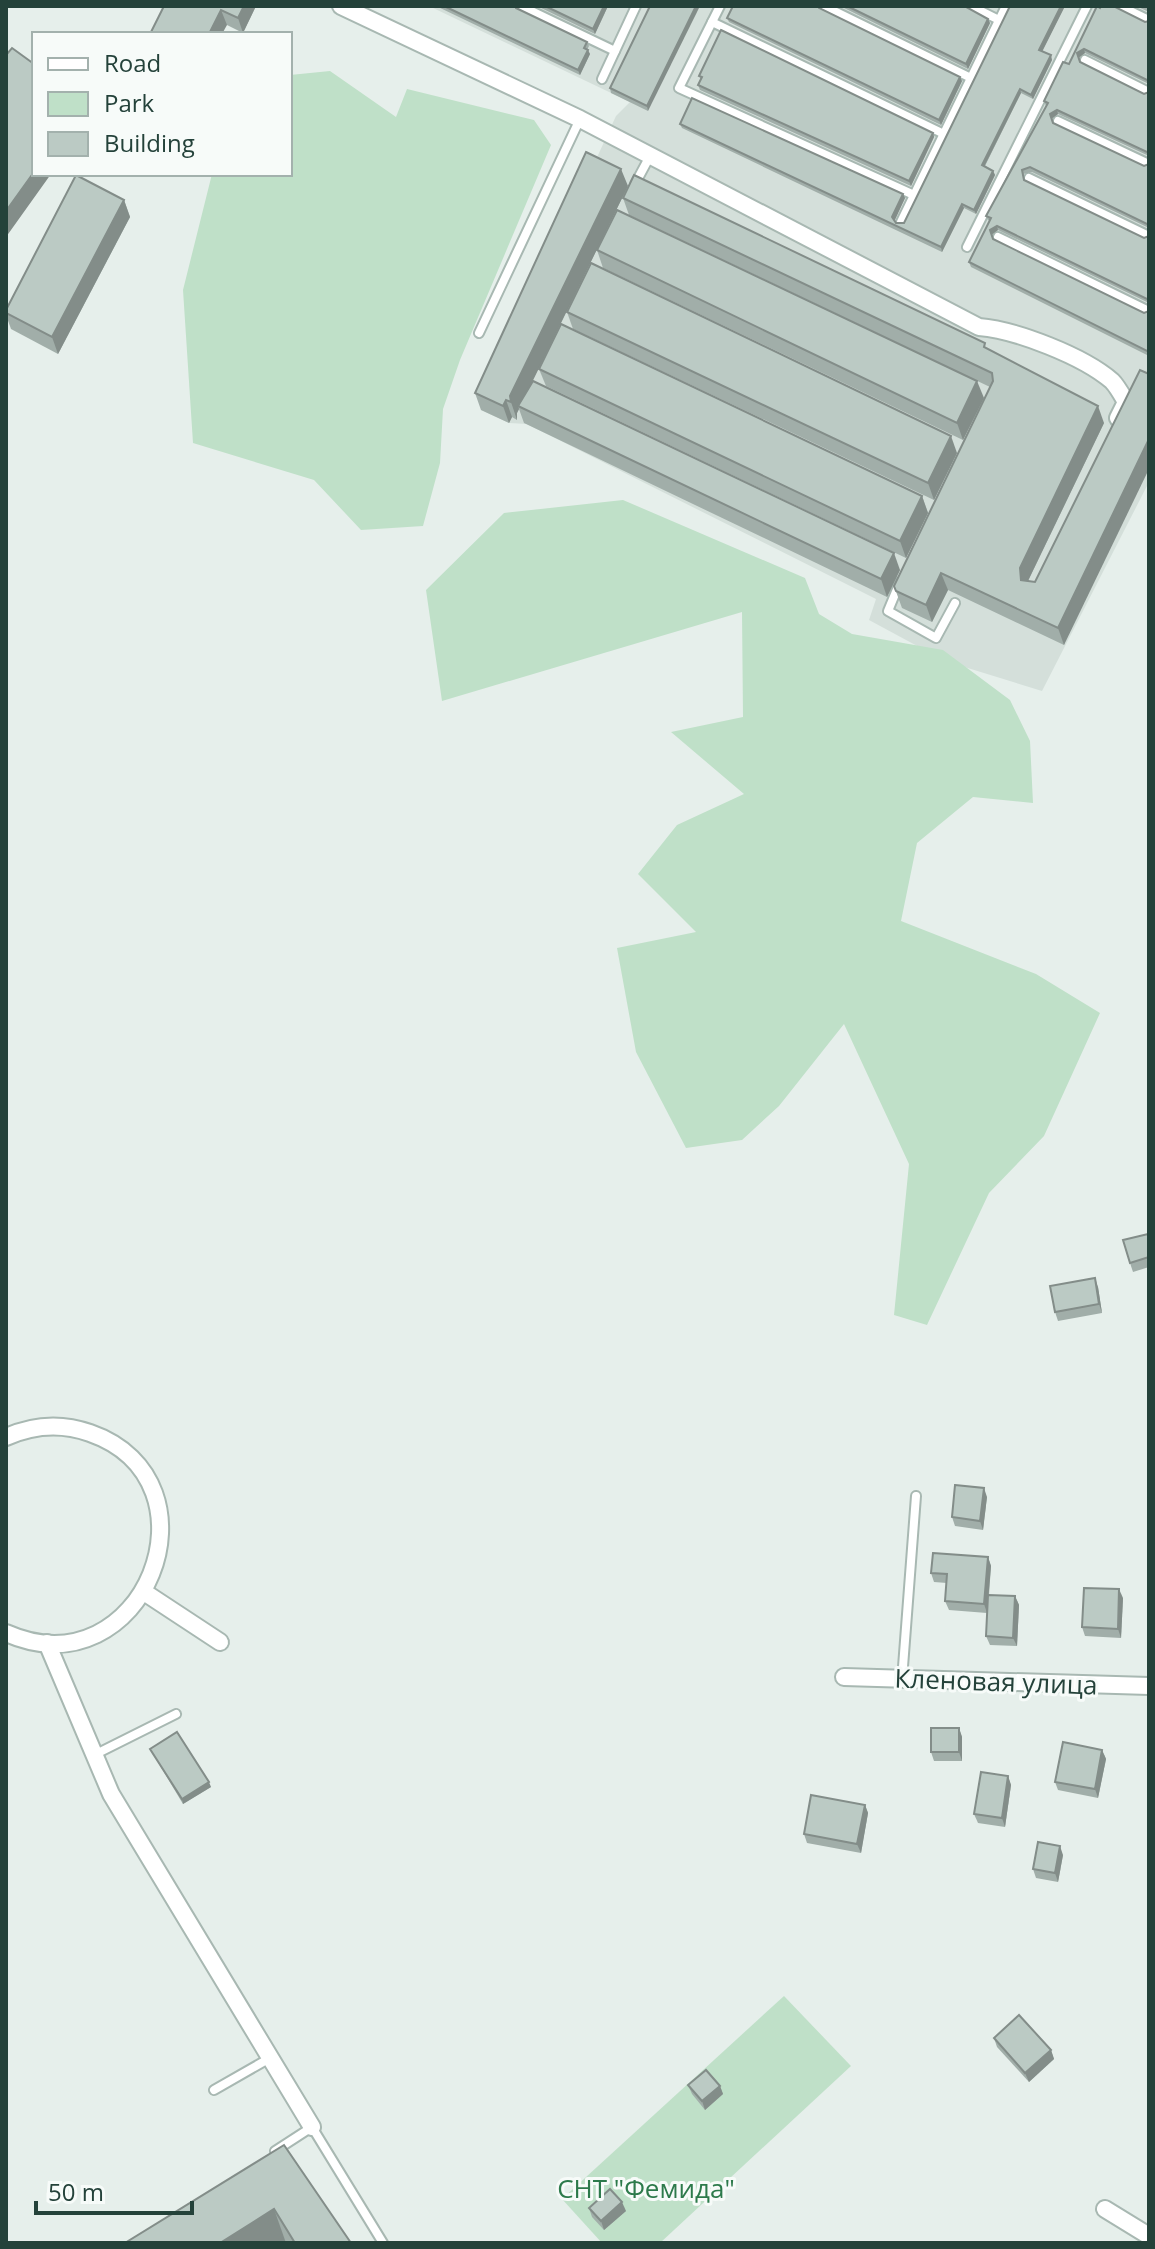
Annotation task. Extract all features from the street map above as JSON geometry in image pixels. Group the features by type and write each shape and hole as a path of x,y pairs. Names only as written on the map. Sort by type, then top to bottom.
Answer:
{"street":[{"path":"341,6 580,119 979,327 1003,329 1029,339 1112,381 1126,402 1113,429"},
{"path":"6,1437 38,1427 79,1429 107,1441 131,1460 153,1494 161,1534 153,1574 144,1592 119,1621 85,1638 47,1643 6,1633"},
{"path":"144,1592 220,1642"},
{"path":"47,1643 111,1794 312,2127"},
{"name":"Кленовая улица","path":"844,1677 1149,1686"},
{"path":"1105,2209 1149,2236"}],"lane":[{"path":"521,6 615,51"},
{"path":"602,79 636,6"},
{"path":"720,6 679,88 914,195"},
{"path":"824,6 971,78"},
{"path":"971,6 999,20"},
{"path":"901,222 1006,6"},
{"path":"967,247 1087,6"},
{"path":"1120,6 1149,20"},
{"path":"712,22 944,134"},
{"path":"1085,60 1149,92"},
{"path":"479,333 580,119"},
{"path":"1058,121 1149,164"},
{"path":"630,193 650,156"},
{"path":"1029,178 1149,236"},
{"path":"998,237 1149,311"},
{"path":"907,566 888,611 936,638 955,603"},
{"path":"902,1681 916,1496"},
{"path":"94,1755 176,1714"},
{"path":"214,2090 270,2058"},
{"path":"264,2158 312,2127 383,2243"}],"shaded area":[{"path":"429,6 1149,6 1149,482 1042,691 945,661 869,620 876,599 527,424 509,423 481,410 616,116 630,102"}],"green space":[{"path":"330,71 396,117 407,89 534,120 551,145 460,360 443,409 440,463 423,526 361,530 314,480 193,443 183,290 212,176 292,176 292,75"},
{"path":"623,500 805,578 819,614 852,634 943,650 1010,700 1030,741 1033,803 973,797 917,843 901,921 1036,974 1100,1013 1044,1136 989,1193 927,1325 894,1315 909,1164 844,1024 779,1106 742,1140 686,1148 636,1052 617,948 696,932 638,874 677,825 744,794 671,732 743,717 742,612 442,701 426,590 504,513"},
{"name":"СНТ \"Фемида\"","path":"784,1996 851,2066 660,2243 602,2243 562,2199"}],"building":[{"path":"164,6 244,6 238,18 221,10 210,32 151,32"},
{"path":"444,6 516,6 587,42 584,48 588,50 578,70"},
{"path":"545,6 604,6 593,29"},
{"path":"650,6 696,6 647,106 610,88"},
{"path":"733,6 819,6 960,77 939,120 727,18"},
{"path":"847,6 965,6 988,19 966,64"},
{"path":"1010,6 1061,6 1039,50 1051,55 1031,95 1020,89 982,165 993,171 974,210 962,204 941,247 680,124 692,98 903,194 892,217 896,223 904,223"},
{"path":"1097,6 1114,6 1145,22 1149,21 1149,81 1084,49 1077,53 1080,62 1144,94 1149,92 1149,153 1057,110 1050,114 1053,123 1144,166 1149,164 1149,225 1030,167 1022,170 1024,180 1144,238 1149,236 1149,300 997,226 990,230 993,239 1144,313 1149,311 1149,352 969,262 991,218 986,216 1048,103 1044,101 1063,62 1069,64"},
{"path":"721,30 933,133 909,181 698,85 702,77 699,76"},
{"path":"12,48 32,63 32,175 6,211 6,55"},
{"path":"586,152 621,169 510,396 511,402 506,400 503,406 475,393"},
{"path":"634,175 985,343 984,347 1098,406 1020,568 1021,580 1035,582 1140,370 1149,374 1149,439 1058,628 941,573 926,605 896,591 894,586 993,381 992,373 623,198"},
{"path":"75,176 124,200 52,337 6,313"},
{"path":"617,210 977,381 957,423 597,250"},
{"path":"591,263 951,436 928,483 567,312"},
{"path":"561,324 922,496 900,541 539,369"},
{"path":"533,381 894,553 881,579 518,406"},
{"path":"1148,1234 1149,1257 1130,1263 1123,1240"},
{"path":"1095,1278 1099,1304 1055,1312 1050,1286"},
{"path":"955,1485 984,1488 980,1521 952,1517"},
{"path":"933,1553 988,1557 984,1604 945,1601 947,1574 931,1573"},
{"path":"1084,1588 1119,1589 1118,1629 1082,1627"},
{"path":"988,1595 1015,1596 1013,1638 986,1636"},
{"path":"931,1728 959,1728 959,1752 931,1752"},
{"path":"177,1732 209,1782 182,1799 150,1749"},
{"path":"1063,1742 1102,1750 1095,1789 1055,1782"},
{"path":"981,1772 1008,1776 1002,1818 974,1814"},
{"path":"811,1795 865,1805 857,1844 804,1834"},
{"path":"1038,1842 1060,1846 1055,1873 1033,1869"},
{"path":"1019,2015 1051,2050 1025,2073 994,2038"},
{"path":"706,2070 720,2086 702,2101 688,2085"},
{"path":"284,2145 351,2243 295,2243 274,2209 220,2243 125,2243"},
{"path":"610,2189 622,2202 601,2221 589,2208"}]}
